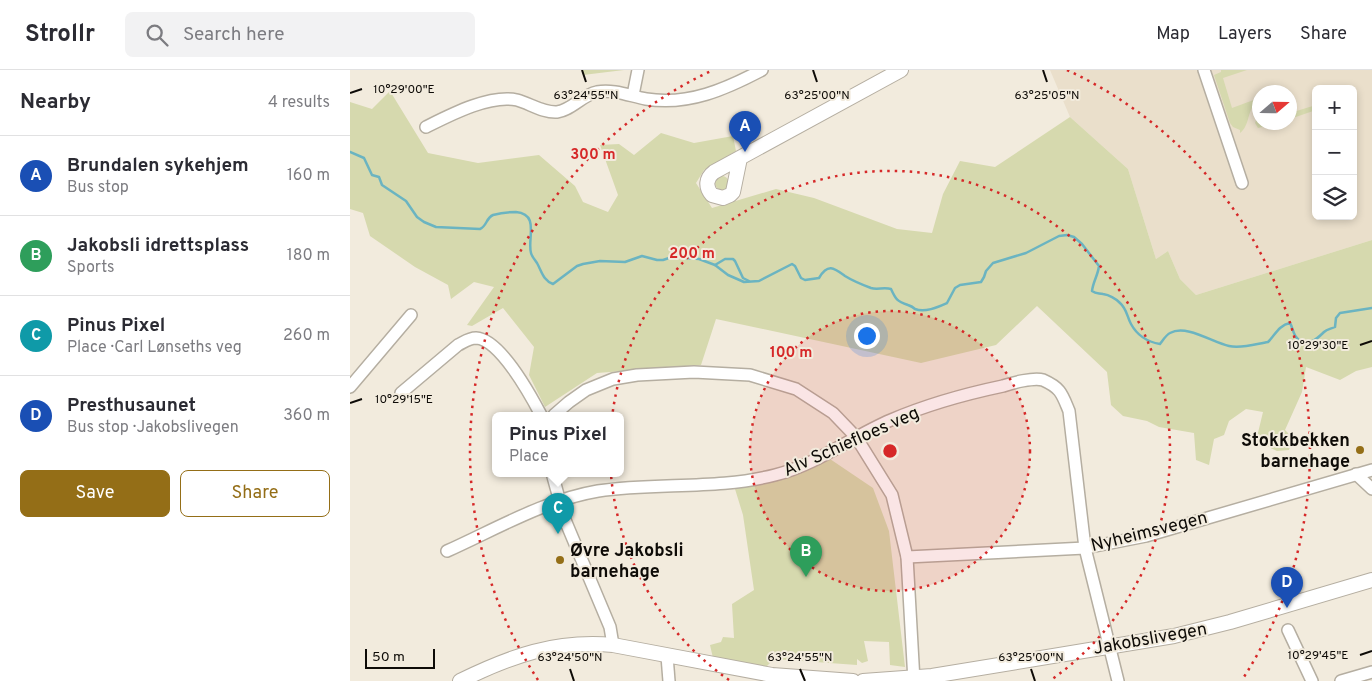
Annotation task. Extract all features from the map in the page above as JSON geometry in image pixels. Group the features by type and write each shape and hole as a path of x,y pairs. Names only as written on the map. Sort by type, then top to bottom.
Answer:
{"street":[{"path":"633,95 638,70"},
{"path":"426,127 462,111 489,102 502,100 514,99 548,111 557,112 565,110 597,92 612,91 661,100 696,97 725,88 762,70"},
{"path":"740,158 901,70"},
{"path":"1204,70 1242,183"},
{"path":"350,387 411,316"},
{"path":"401,392 458,345 468,339 478,338 494,348 514,369 539,412"},
{"path":"557,412 586,390 613,379 637,375 694,372 750,375 796,389 833,413 856,437 892,495 907,557 914,680"},
{"name":"Alv Schiefloes veg","path":"447,552 559,500 599,491 743,481 775,475 803,466 890,420 920,409 996,387 1042,379 1060,390 1069,411 1085,548 1118,681"},
{"name":"Nyheimsvegen","path":"907,557 1085,548 1146,536 1372,470"},
{"path":"1356,474 1372,488"},
{"path":"553,477 565,520 610,627 612,645"},
{"name":"Jakobslivegen","path":"863,681 914,680 1167,638 1372,580"},
{"path":"1288,630 1312,681"},
{"path":"460,681 492,665 546,648 572,644 612,645 773,678 853,681"},
{"path":"668,656 669,681"},
{"path":"1341,681 1372,672"}],"shaded area":[{"path":"1050,70 1372,70 1372,240 1196,295 1180,279 1168,251 1156,259 1128,169 1070,117"}],"green space":[{"path":"582,70 624,70 583,75"},
{"path":"1221,70 1247,70 1223,78 1232,108 1252,101 1252,108 1246,126 1240,133 1240,130 1233,127 1230,123 1214,75 1221,72"},
{"path":"390,91 428,153 478,163 539,155 575,186 583,202 608,212 618,195 600,145 619,144 634,155 661,133 694,143 733,136 736,151 704,170 696,183 712,208 776,189 814,198 897,229 932,233 943,194 960,161 995,167 1070,117 1128,169 1156,259 1168,251 1180,279 1196,295 1372,240 1372,367 1356,371 1340,380 1306,367 1302,392 1285,430 1293,438 1289,450 1277,451 1256,441 1263,412 1246,409 1229,421 1224,435 1214,439 1209,465 1196,460 1194,433 1159,427 1147,421 1123,416 1111,405 1107,372 1037,306 996,345 921,363 716,319 701,365 597,373 545,407 529,375 534,347 503,308 472,326 467,325 494,287 474,282 451,299 448,285 415,267 370,236 363,213 350,209 350,102 372,109"},
{"path":"1312,106 1312,111 1297,117 1297,111"},
{"path":"719,176 725,176 729,183 725,190 719,190 715,186 715,180"},
{"path":"830,459 873,488 889,531 905,667 890,665 889,642 864,641 868,661 862,663 857,659 857,665 774,659 766,667 713,658 710,645 721,642 723,637 734,638 732,604 754,590 743,515 735,489 795,474"}],"waterway":[{"path":"350,152 364,158 372,175 379,177 382,185 406,201 417,217 436,227 480,229 493,215 502,213 516,212 528,217 531,228 531,254 545,278 553,284 577,266 583,264 600,261 625,262 642,256 663,260 678,255 699,259 715,265 728,275 744,282 759,281 792,264 801,278 805,280 819,278 825,270 831,268 871,288 891,289 899,301 915,309 927,310 947,303 955,288 960,285 981,282 986,271 993,263 1026,253 1059,236 1067,235 1074,237 1082,244 1099,266 1092,291 1112,297 1124,308 1136,331 1147,340 1160,344 1170,333 1184,331 1192,332 1229,346 1248,346 1268,342 1280,328 1290,323 1297,338 1304,343 1308,343 1315,340 1326,330 1335,327 1336,318 1340,313 1372,308"},
{"path":"715,265 725,259 733,259 743,278 749,281"}],"place":[{"name":"Brundalen sykehjem","path":"745,152"},
{"name":"Stokkbekken barnehage","path":"1360,450"},
{"name":"Pinus Pixel","path":"558,534"},
{"name":"Øvre Jakobsli barnehage","path":"560,560"},
{"name":"Jakobsli idrettsplass","path":"806,577"},
{"name":"Presthusaunet","path":"1287,608"}]}
